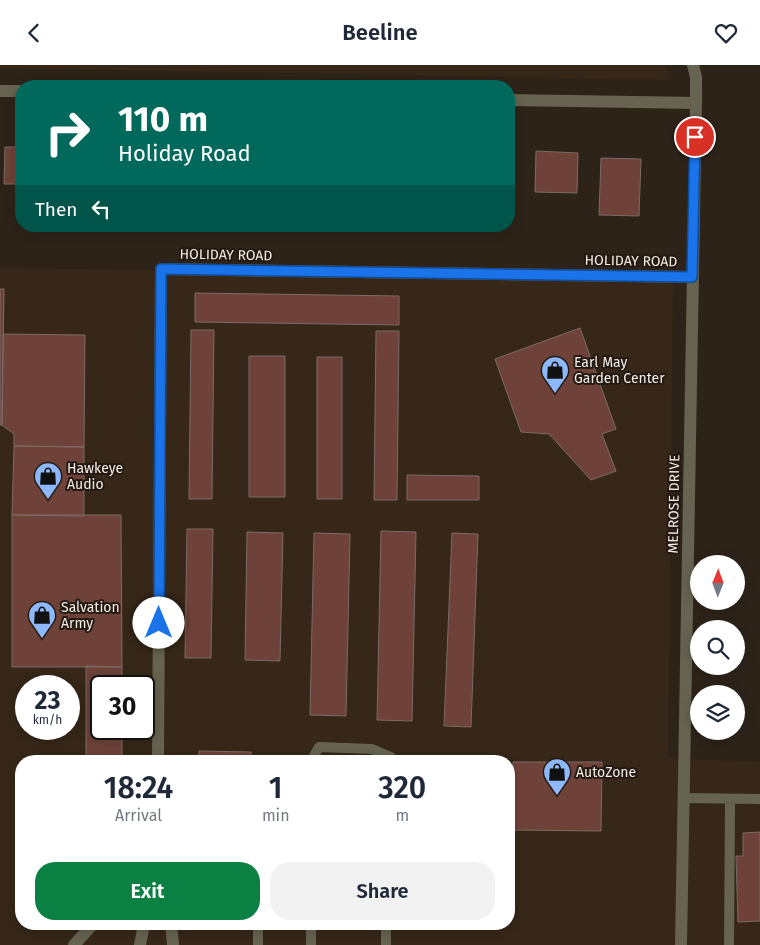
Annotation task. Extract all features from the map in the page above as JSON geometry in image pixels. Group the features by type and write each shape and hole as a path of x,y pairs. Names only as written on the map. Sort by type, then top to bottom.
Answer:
{"street":[{"name":"MELROSE DRIVE","path":"681,945 696,103 696,77 693,65"},
{"path":"0,91 15,91"},
{"path":"515,100 696,103"},
{"name":"HOLIDAY ROAD","path":"158,755 161,269 692,277"},
{"path":"74,945 88,930"},
{"path":"140,945 143,930"},
{"path":"172,930 173,945"}],"lane":[{"path":"314,755 319,747 372,749 386,755"},
{"path":"684,798 760,799"},
{"path":"729,945 730,799"},
{"path":"258,930 258,945"},
{"path":"311,930 311,945"},
{"path":"386,930 386,945"}],"shaded area":[{"path":"0,65 667,65 669,80 0,68"},
{"path":"0,268 673,276 668,758 760,762 760,945 0,945"}],"building":[{"path":"5,147 15,147 15,184 4,184"},
{"path":"536,151 578,153 577,193 535,192"},
{"path":"601,158 641,159 639,216 599,215"},
{"path":"0,289 4,289 2,425 0,425"},
{"path":"195,293 399,296 399,325 195,322"},
{"name":"Earl May Garden Center","path":"580,328 616,429 602,434 616,471 591,480 549,434 521,432 495,359"},
{"path":"191,330 214,330 212,499 189,499"},
{"path":"376,331 399,331 397,500 374,500"},
{"path":"3,334 85,335 84,447 14,446 14,434 2,425"},
{"path":"249,356 285,356 285,497 249,497"},
{"path":"317,357 342,357 342,499 317,499"},
{"path":"14,446 84,447 84,516 12,515"},
{"path":"407,475 479,476 479,500 407,500"},
{"path":"12,515 121,515 122,667 12,667"},
{"path":"187,529 213,529 211,658 185,658"},
{"path":"381,531 416,532 412,721 377,720"},
{"path":"247,532 283,533 280,661 245,660"},
{"path":"314,533 350,534 346,716 310,715"},
{"path":"452,533 478,534 471,727 444,726"},
{"path":"86,666 122,667 122,675 90,675 90,740 122,740 122,755 86,755"},
{"path":"199,751 251,752 251,755 199,755"},
{"name":"AutoZone","path":"515,762 602,762 601,831 515,830"},
{"path":"760,832 760,921 738,922 736,856 743,856 743,833"}],"place":[{"name":"Earl May Garden Center","path":"555,394"},
{"name":"Hawkeye Audio","path":"48,500"},
{"name":"Salvation Army","path":"42,639"},
{"name":"AutoZone","path":"557,796"}],"route":[{"path":"159,623 161,269 692,277 695,137"}]}
